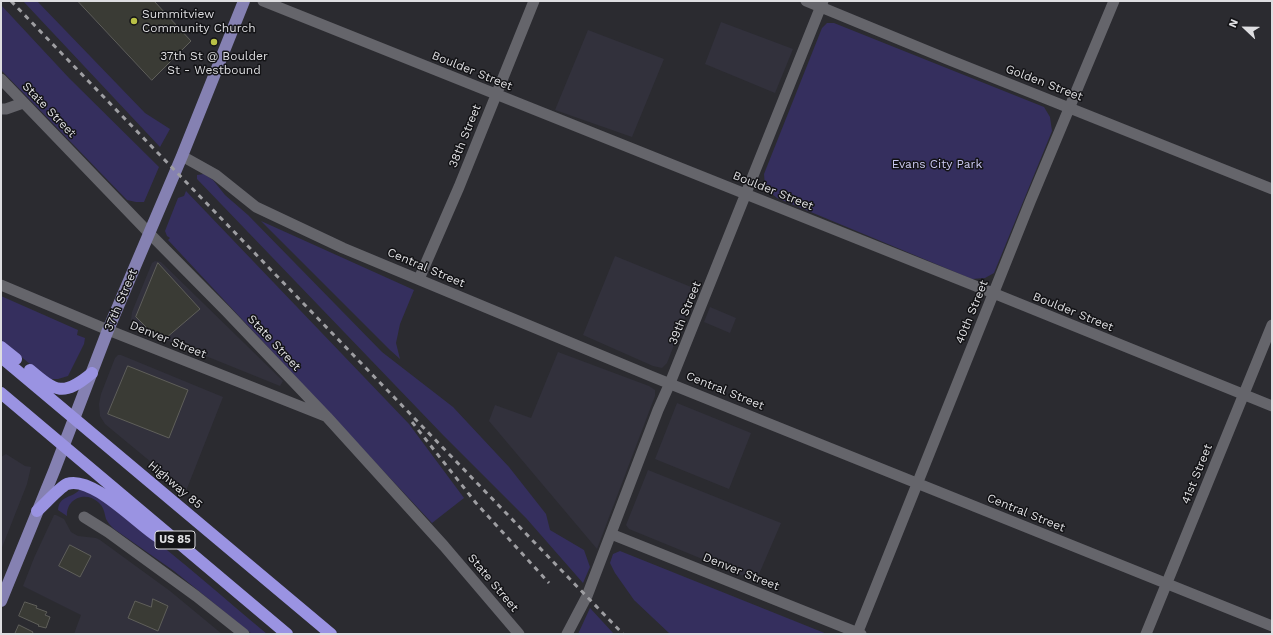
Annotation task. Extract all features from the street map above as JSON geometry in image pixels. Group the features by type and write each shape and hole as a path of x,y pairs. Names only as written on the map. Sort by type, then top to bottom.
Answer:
{"highway":[{"path":"1,347 48,385 56,389 71,387 81,382 92,373"},
{"name":"Highway 85","path":"1,357 331,634"},
{"name":"US 85","path":"1,393 287,634"},
{"path":"37,511 66,485 75,483 89,486 159,538 179,543"}],"main road":[{"name":"37th Street","path":"1,601 64,445 108,330 150,234 244,1"}],"street":[{"name":"Boulder Street","path":"264,1 1272,406"},
{"name":"38th Street","path":"419,280 534,1"},
{"name":"Golden Street","path":"806,1 822,4 947,59 1272,189"},
{"name":"40th Street","path":"859,634 917,483 993,293 1114,1"},
{"name":"39th Street","path":"567,634 587,596 647,438 822,4"},
{"name":"State Street","path":"1,79 327,417 444,546 519,634"},
{"path":"1,109 6,109 24,103"},
{"name":"Central Street","path":"182,156 216,175 256,207 344,248 670,384 1272,626"},
{"name":"Denver Street","path":"1,284 108,330 327,417"},
{"name":"41st Street","path":"1146,634 1272,325"},
{"path":"84,517 108,532 196,596 244,634"},
{"name":"Denver Street","path":"611,534 859,634"}],"shaded area":[{"path":"721,22 793,49 775,93 705,64"},
{"path":"588,30 664,59 632,137 555,110"},
{"path":"615,256 696,289 667,363 662,368 653,366 583,335"},
{"path":"155,261 161,262 283,381 280,386 134,327 131,320 132,312 152,263"},
{"path":"710,307 736,318 730,333 704,322"},
{"path":"558,352 649,386 655,390 655,396 597,549 489,421 495,405 531,418"},
{"path":"118,355 223,397 186,491 105,424 100,416 99,404 101,394 115,358"},
{"path":"677,403 751,433 729,489 655,459"},
{"path":"6,454 25,466 31,467 27,484 1,550 1,457"},
{"path":"648,470 781,523 756,581 629,529 626,525"},
{"path":"54,515 64,519 71,532 78,536 96,538 100,540 170,591 222,634 74,634 81,615 23,586"}],"green space":[{"path":"23,1 37,1 145,113 170,129 160,147"},
{"path":"1,5 69,78 159,167 144,202 127,200 1,70"},
{"name":"Evans City Park","path":"827,23 834,23 1044,107 1050,117 1052,131 994,273 985,278 972,279 777,198 765,188 764,174 822,28"},
{"path":"204,174 213,180 225,195 248,215 382,352 453,407 509,467 546,514 550,530 584,550 590,567 583,583 526,518 443,435 197,179 197,175"},
{"path":"186,191 409,424 464,498 432,523 168,240 170,238 167,236 165,231 178,198 184,196"},
{"path":"261,221 414,290 400,324 396,343 400,359 390,350"},
{"path":"1,296 78,330 77,335 85,338 84,344 68,376 58,379 48,379 1,340"},
{"path":"79,490 95,495 117,510 187,566 267,634 252,634 174,571 114,529 106,519 102,506 93,499 83,497 73,501 68,510 67,516 58,510 59,505 64,499"},
{"path":"620,551 827,634 670,634 634,600 615,573 610,563 613,554"},
{"path":"590,608 614,634 578,634"}],"building":[{"name":"Summitview Community Church","path":"78,1 154,1 191,41 152,80"},
{"path":"158,263 200,309 166,338 152,333 136,317"},
{"path":"128,366 188,390 169,438 108,414"},
{"path":"70,545 91,556 80,577 59,566"},
{"path":"153,599 168,606 158,631 128,618 135,601 151,607"},
{"path":"25,602 37,606 36,608 47,612 45,615 50,617 46,628 38,626 39,625 19,616"},
{"path":"19,625 33,632 32,634 15,634"}],"railway":[{"path":"11,1 623,634"},
{"path":"412,422 476,503 549,583"}],"place":[{"name":"Summitview Community Church","path":"134,21"},
{"name":"37th St @ Boulder St - Westbound","path":"214,42"}]}
